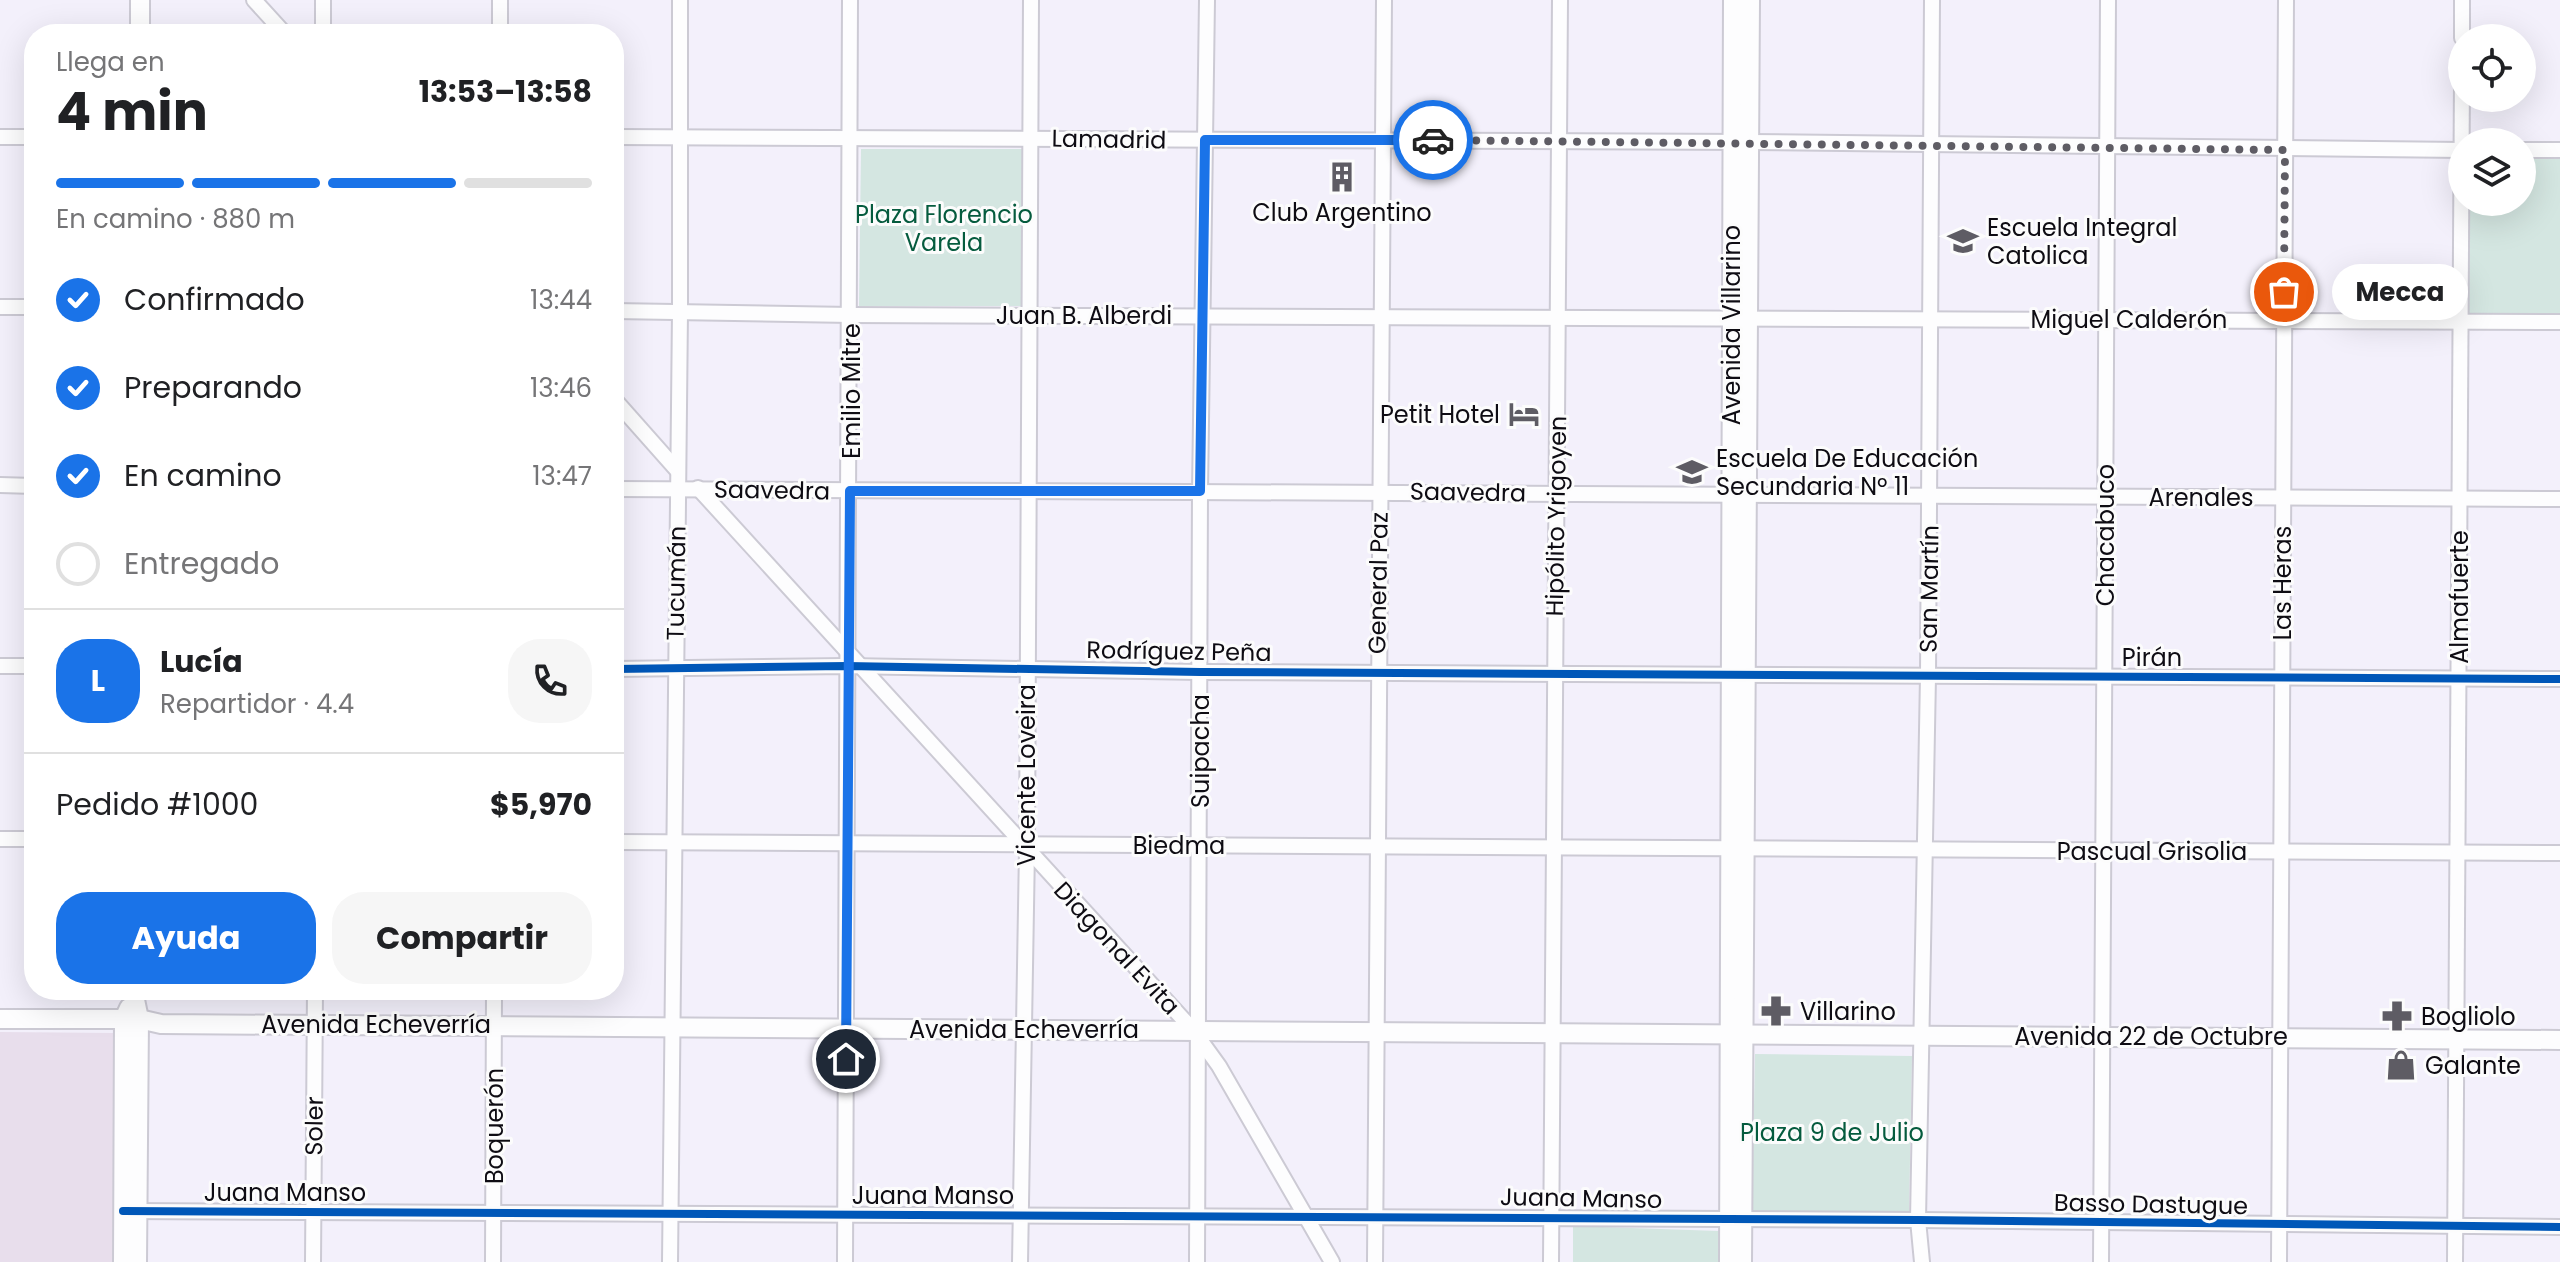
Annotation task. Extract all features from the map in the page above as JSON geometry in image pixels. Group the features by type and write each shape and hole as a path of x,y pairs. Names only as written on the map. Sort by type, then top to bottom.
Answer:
{"main road":[{"path":"140,0 140,24"},
{"name":"Avenida Villarino","path":"1733,0 1740,142"},
{"name":"Avenida Villarino","path":"1736,1220 1740,142 1750,0"},
{"path":"123,1262 130,1211 133,1000"},
{"name":"Avenida Echeverría","path":"0,1019 132,1025"},
{"name":"Avenida Echeverría","path":"0,1029 315,1023 1023,1029 1198,1034 1375,1031 1736,1034"},
{"name":"Avenida 22 de Octubre","path":"1736,1034 2560,1040"},
{"path":"130,1211 137,1262"},
{"path":"1729,1262 1736,1220"},
{"path":"1736,1220 1742,1262"}],"street":[{"path":"254,0 276,24"},
{"path":"323,0 323,24"},
{"path":"500,0 500,24"},
{"name":"Tucumán","path":"670,1262 672,843 680,312 680,0"},
{"name":"Emilio Mitre","path":"845,1262 847,843 852,661 850,0"},
{"name":"Vicente Loveira","path":"1020,1262 1031,0"},
{"name":"Suipacha","path":"1197,1262 1200,491 1207,0"},
{"name":"General Paz","path":"1375,1262 1384,0"},
{"name":"Hipólito Yrigoyen","path":"1551,1262 1560,0"},
{"name":"San Martín","path":"1922,1262 1918,1220 1924,1035 1932,0"},
{"name":"Chacabuco","path":"2101,1262 2108,0"},
{"name":"Las Heras","path":"2279,1262 2286,0"},
{"path":"2462,0 2462,24"},
{"path":"0,137 24,137"},
{"name":"Lamadrid","path":"624,137 1740,142 2448,150"},
{"path":"2536,150 2560,150"},
{"name":"Almafuerte","path":"2455,1262 2461,216"},
{"path":"0,307 24,307"},
{"name":"Juan B. Alberdi","path":"624,311 1030,316 1738,317"},
{"name":"Miguel Calderón","path":"1738,317 2560,322"},
{"path":"624,410 677,470"},
{"path":"0,485 24,486"},
{"name":"Diagonal Evita","path":"698,488 852,661 1198,1034 1332,1262"},
{"name":"Saavedra","path":"624,489 1738,495"},
{"name":"Arenales","path":"1738,495 2560,499"},
{"name":"Rodríguez Peña","path":"624,669 852,661 1027,670 1736,673"},
{"path":"0,666 24,666"},
{"name":"Pirán","path":"1736,673 2560,679"},
{"path":"0,839 24,839"},
{"name":"Biedma","path":"624,842 1736,848"},
{"name":"Pascual Grisolia","path":"1736,848 2560,853"},
{"name":"Soler","path":"313,1262 315,1000"},
{"name":"Boquerón","path":"493,1262 494,1000"},
{"name":"Juana Manso","path":"130,1211 1736,1220"},
{"name":"Basso Dastugue","path":"1736,1220 2560,1227"}],"shaded area":[{"path":"0,1032 119,1033 117,1262 0,1262"}],"green space":[{"name":"Plaza Florencio Varela","path":"861,149 1029,149 1025,306 859,306"},
{"path":"2536,153 2560,154 2560,314 2466,316 2466,216 2536,216"},
{"name":"Plaza 9 de Julio","path":"1755,1054 1912,1056 1909,1211 1752,1211"},
{"path":"1573,1226 1719,1231 1718,1262 1573,1262"}],"cycle path":[{"path":"624,669 847,666 1200,672 2560,679"},
{"path":"123,1211 1918,1220 2560,1227"}],"way so far":[{"path":"1433,140 2285,150 2284,292"}],"place":[{"name":"Club Argentino","path":"1342,177"},
{"name":"Escuela Integral Catolica","path":"1963,241"},
{"name":"Mecca","path":"2284,292"},
{"name":"Petit Hotel","path":"1524,414"},
{"name":"Escuela De Educación Secundaria Nº 11","path":"1692,472"},
{"name":"Villarino","path":"1776,1011"},
{"name":"Bogliolo","path":"2397,1016"},
{"name":"Galante","path":"2401,1065"}],"route":[{"path":"846,1059 850,491 1200,491 1205,140 1433,140"}]}
